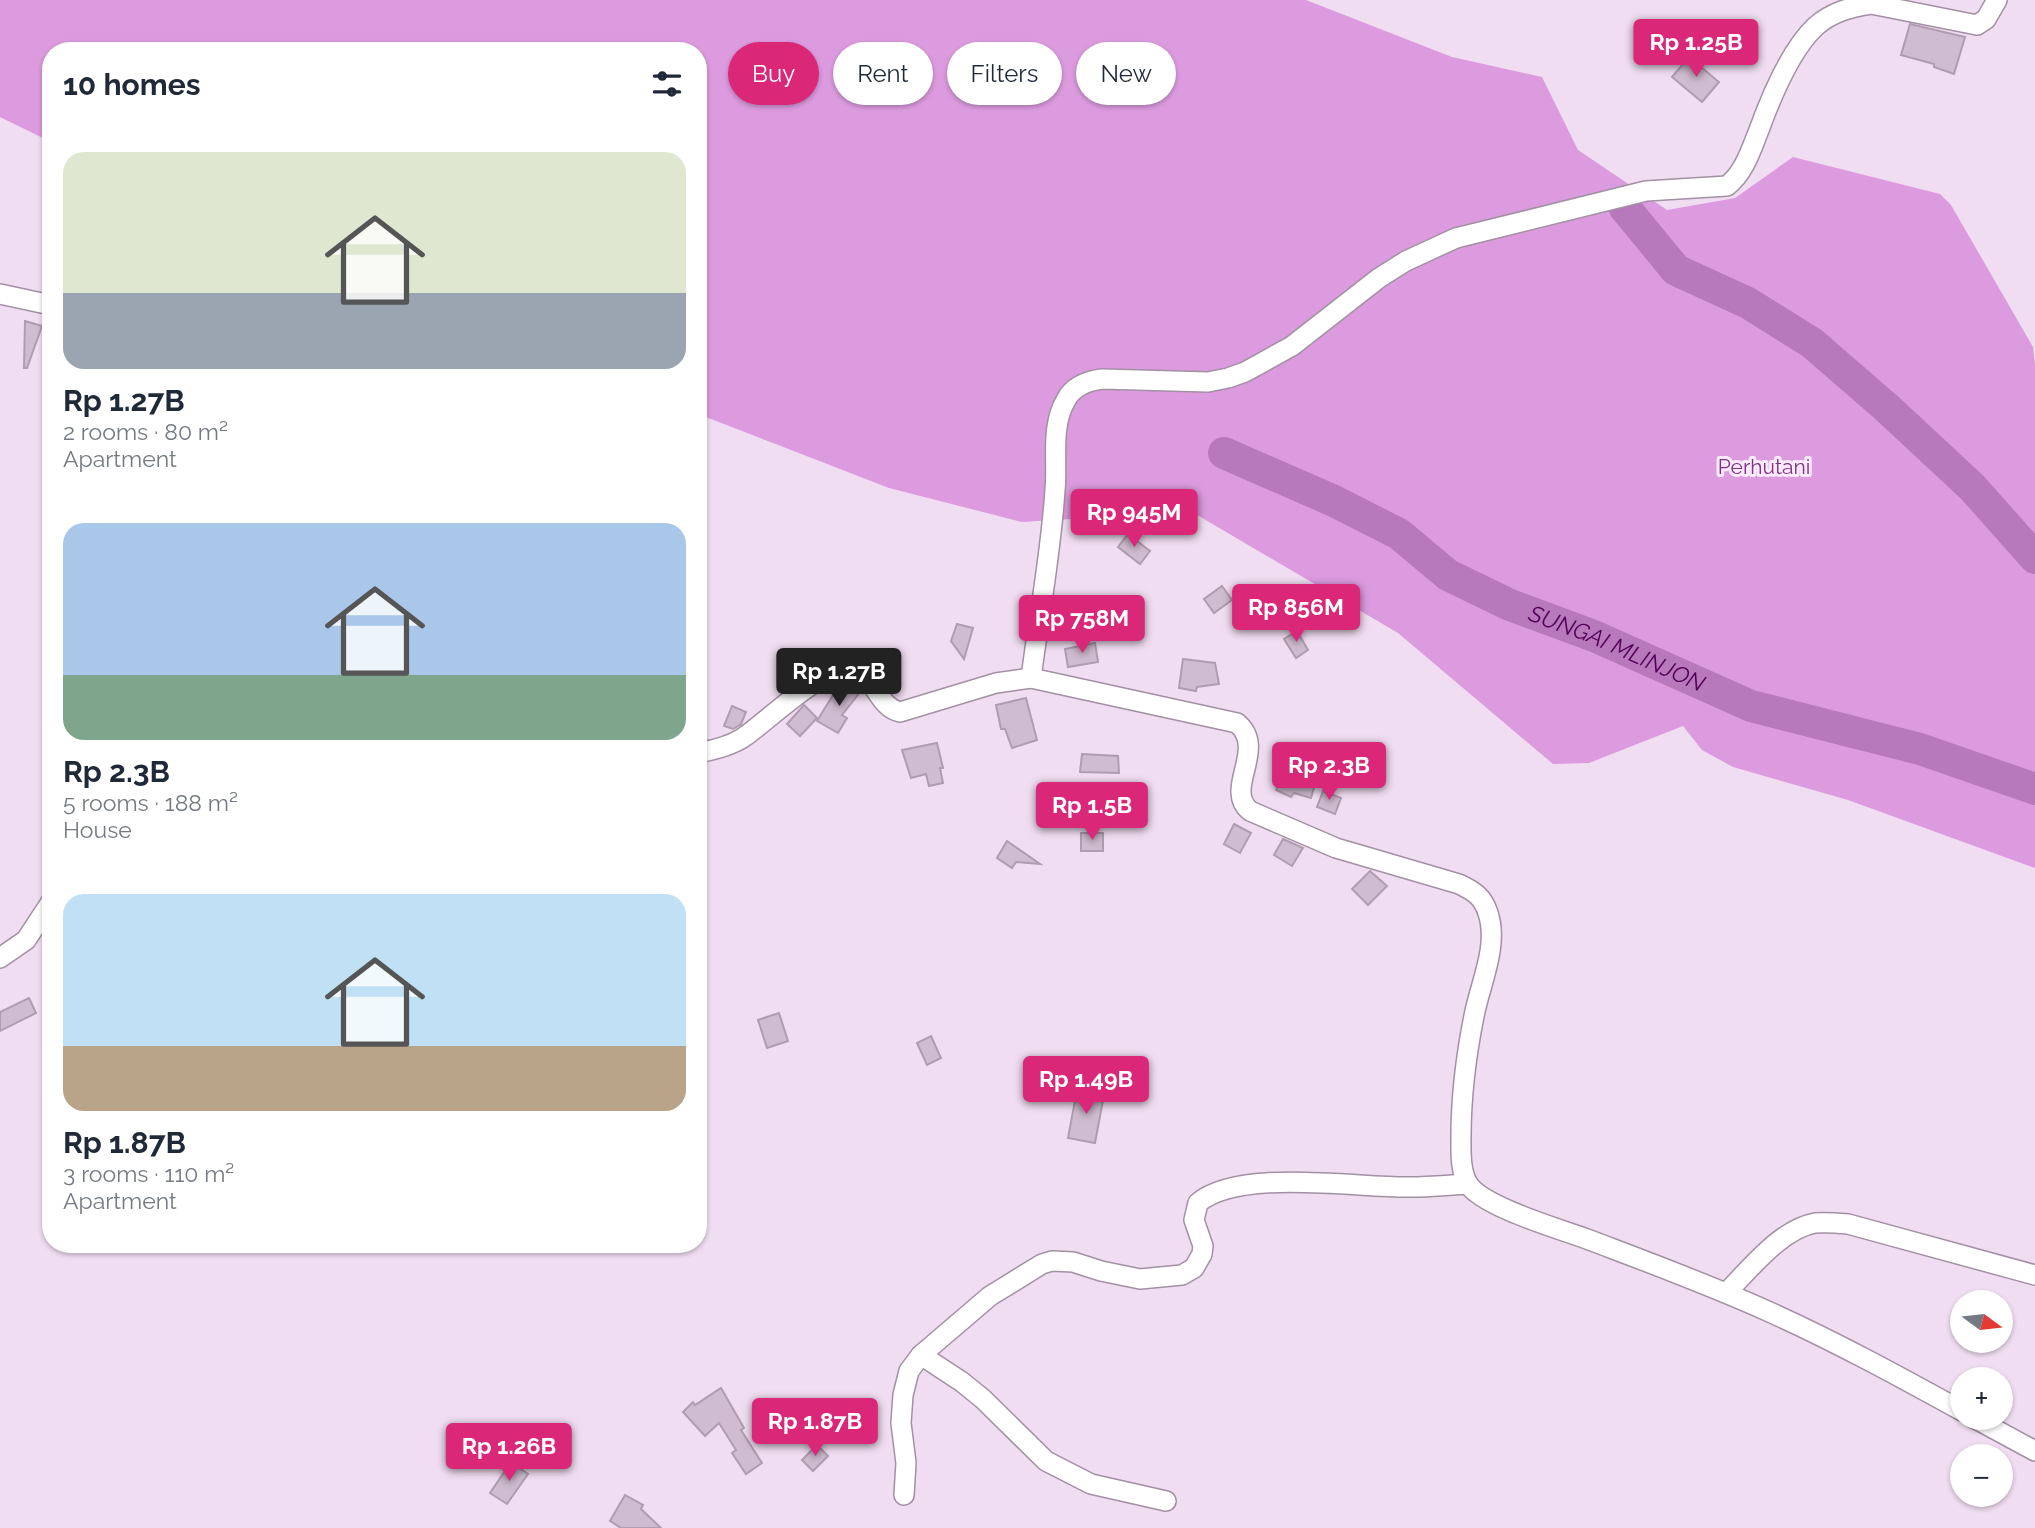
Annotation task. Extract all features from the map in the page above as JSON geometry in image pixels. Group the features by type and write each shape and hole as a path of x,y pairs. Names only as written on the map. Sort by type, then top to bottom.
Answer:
{"street":[{"path":"1031,678 1055,489 1056,433 1059,415 1073,390 1090,381 1102,379 1208,382 1228,378 1245,372 1292,346 1379,278 1406,261 1456,238 1646,191 1727,187 1747,161 1782,78 1803,41 1817,25 1834,14 1871,4 1977,25 1986,19 1997,0"},
{"path":"0,294 42,303"},
{"path":"707,751 726,746 743,737 790,699 844,670 856,671 866,677 888,707 900,712 996,683 1031,678 1237,723 1248,734 1250,743 1241,796 1245,807 1250,811 1336,848 1460,884 1479,895 1489,914 1490,953 1465,1061 1461,1153 1468,1184 1481,1195 1513,1211 1774,1314 1950,1404"},
{"path":"0,958 26,940 42,916"},
{"path":"904,1495 906,1462 901,1423 903,1395 909,1371 921,1355 990,1296 1042,1264 1052,1261 1073,1262 1139,1279 1182,1275 1194,1268 1202,1254 1203,1246 1194,1220 1198,1203 1224,1191 1288,1181 1409,1187 1468,1184"},
{"path":"1726,1293 1779,1241 1791,1232 1817,1223 1848,1224 2035,1275"},
{"path":"921,1355 983,1399 1046,1461 1091,1484 1166,1501"},
{"path":"1996,1430 2035,1451"}],"green space":[{"name":"Perhutani","path":"0,0 1306,0 1452,57 1542,77 1578,150 1667,210 1735,198 1793,157 1940,194 1951,205 2033,347 2035,868 1848,800 1733,767 1702,750 1683,726 1589,763 1553,764 1398,633 1192,512 1022,522 889,488 707,417 707,42 42,42 42,138 0,117"}],"building":[{"path":"1910,24 1965,37 1954,74 1934,67 1934,64 1901,55"},
{"path":"1689,57 1719,82 1702,102 1672,77"},
{"path":"25,321 42,326 27,368 24,368"},
{"path":"1128,534 1150,551 1140,564 1118,547"},
{"path":"1222,586 1232,600 1214,613 1204,599"},
{"path":"957,624 973,628 964,659 951,641"},
{"path":"1297,631 1308,650 1296,658 1284,639"},
{"path":"1095,643 1098,662 1068,667 1065,649"},
{"path":"1183,659 1215,663 1219,684 1197,687 1196,691 1179,688"},
{"path":"850,682 861,691 842,715 847,718 838,733 817,721 838,687 842,693"},
{"path":"1026,698 1037,740 1012,748 1005,729 1001,729 996,705"},
{"path":"804,705 817,718 800,736 787,724"},
{"path":"732,706 746,712 741,724 733,729 724,726"},
{"path":"937,743 943,768 940,768 943,783 929,786 926,774 911,778 902,750"},
{"path":"1082,754 1118,756 1119,773 1080,772"},
{"path":"1287,766 1303,773 1301,776 1316,781 1311,798 1294,793 1291,797 1276,790"},
{"path":"1323,791 1341,798 1335,814 1317,807"},
{"path":"1234,824 1251,833 1240,853 1224,844"},
{"path":"1081,833 1103,833 1103,851 1081,851"},
{"path":"1283,839 1303,848 1292,866 1274,855"},
{"path":"1007,841 1040,864 1016,862 1012,868 997,858"},
{"path":"1370,871 1387,886 1368,905 1352,889"},
{"path":"29,998 36,1013 0,1031 0,1012"},
{"path":"779,1013 788,1041 767,1048 758,1020"},
{"path":"931,1036 941,1058 927,1065 917,1043"},
{"path":"1077,1090 1104,1095 1095,1143 1068,1138"},
{"path":"721,1388 744,1428 741,1430 762,1463 746,1474 732,1453 736,1450 719,1423 705,1436 683,1412 693,1402 695,1405"},
{"path":"817,1445 828,1456 813,1471 802,1460"},
{"path":"511,1462 528,1474 507,1504 490,1493"},
{"path":"625,1495 643,1505 641,1509 661,1528 621,1528 610,1521"}],"waterway":[{"name":"SUNGAI MLINJON","path":"1625,208 1676,270 1748,303 1812,343 1973,488 2035,558"},
{"name":"SUNGAI MLINJON","path":"1224,453 1334,501 1399,534 1448,575 1510,605 1594,636 1751,706 1920,749 2035,789"}]}
